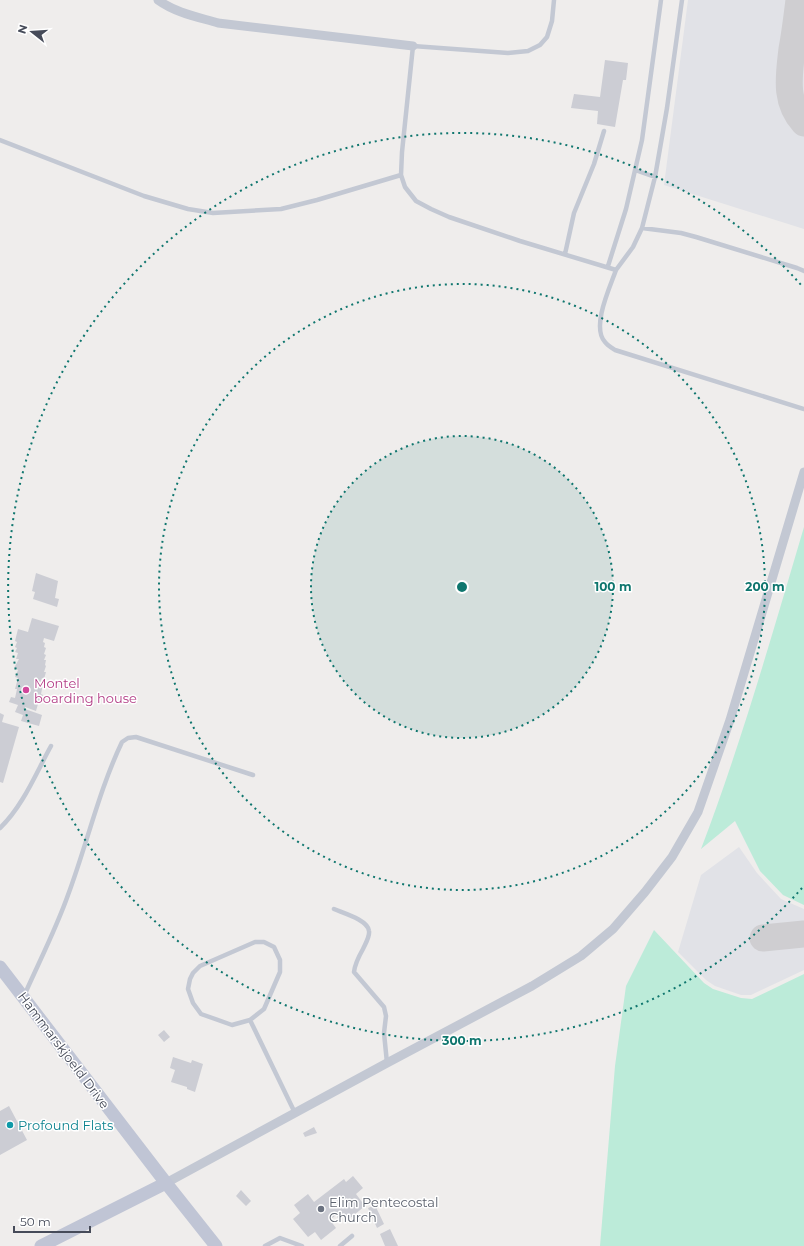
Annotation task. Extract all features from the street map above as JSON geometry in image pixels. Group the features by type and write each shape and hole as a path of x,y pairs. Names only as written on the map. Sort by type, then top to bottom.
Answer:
{"main road":[{"name":"Hammarskjoeld Drive","path":"0,967 216,1246"},
{"path":"41,1246 166,1183"}],"street":[{"path":"158,0 166,6 187,15 218,23 413,46"},
{"path":"166,1183 532,986 581,956 612,929 645,892 672,857 698,812 730,720 804,472"}],"lane":[{"path":"554,0 552,21 547,37 540,45 528,51 508,53 413,46 401,175 405,187 416,201 431,210 520,241 608,266 616,270"},
{"path":"608,266 626,209 642,140 661,0"},
{"path":"682,0 668,108 655,177 642,228 634,247 616,270 602,310 599,330 604,342 615,350 804,409"},
{"path":"565,254 574,212 594,164 604,131"},
{"path":"0,140 144,196 188,209 213,213 282,209 401,175"},
{"path":"635,170 655,177"},
{"path":"642,228 681,233 804,271"},
{"path":"23,997 55,928 68,895 99,801 122,742 128,738 136,737 253,775"},
{"path":"0,828 24,795 51,746"},
{"path":"334,909 362,921 367,925 369,932 367,941 355,965 354,972 384,1007 386,1016 384,1040 387,1063"},
{"path":"255,942 264,942 274,947 280,960 280,972 264,1009 250,1020 232,1025 201,1014 193,1002 188,989 193,973 200,966 255,942"},
{"path":"250,1020 295,1113"},
{"path":"340,1246 352,1236"},
{"path":"265,1246 280,1238 302,1246"}],"shaded area":[{"path":"688,0 804,0 804,229 664,185"},
{"path":"739,847 757,873 781,899 804,909 804,970 751,995 741,995 715,986 706,980 678,952 701,875"}],"green space":[{"path":"804,527 804,905 783,895 760,871 735,821 701,849 743,729"},
{"path":"654,930 704,983 713,989 741,998 752,999 804,974 804,1246 600,1246 615,1066 626,986"}],"building":[{"path":"605,60 628,63 626,80 623,80 615,127 597,124 598,111 571,108 574,94 600,97"},
{"path":"36,573 58,581 55,598 59,599 57,607 33,599 35,592 32,591"},
{"path":"32,618 59,626 54,641 44,638 43,642 45,643 44,647 46,648 44,660 46,660 46,666 44,672 46,672 44,679 42,678 40,683 43,684 41,694 43,695 40,704 38,704 36,711 25,707 25,709 42,715 39,726 21,721 23,715 15,712 18,705 9,702 11,697 15,698 17,689 15,689 18,678 15,677 18,670 14,668 19,659 16,659 18,653 15,652 17,648 15,647 17,642 15,641 18,629 28,632"},
{"path":"0,713 4,715 2,722 19,727 3,783 0,782"},
{"path":"164,1030 170,1037 164,1042 158,1035"},
{"path":"173,1057 191,1063 192,1060 203,1064 195,1092 187,1089 187,1087 171,1082 175,1070 170,1068"},
{"name":"Profound Flats","path":"9,1106 27,1140 0,1155 0,1111"},
{"path":"314,1127 317,1133 305,1137 303,1133"},
{"path":"353,1176 363,1188 356,1194 365,1206 349,1219 344,1213 338,1218 336,1215 330,1220 336,1228 321,1240 315,1232 308,1237 293,1219 300,1213 294,1205 308,1194 314,1202 344,1179 346,1182"},
{"path":"241,1190 251,1201 246,1206 236,1196"},
{"path":"375,1205 384,1224 377,1228 368,1208"},
{"path":"390,1229 398,1246 385,1246 380,1234"}],"taxiway":[{"path":"799,0 791,59 789,88 793,106 804,123"},
{"path":"763,938 804,934"}],"place":[{"name":"Montel boarding house","path":"26,690"},
{"name":"Profound Flats","path":"10,1125"},
{"name":"Elim Pentecostal Church","path":"321,1209"}]}
